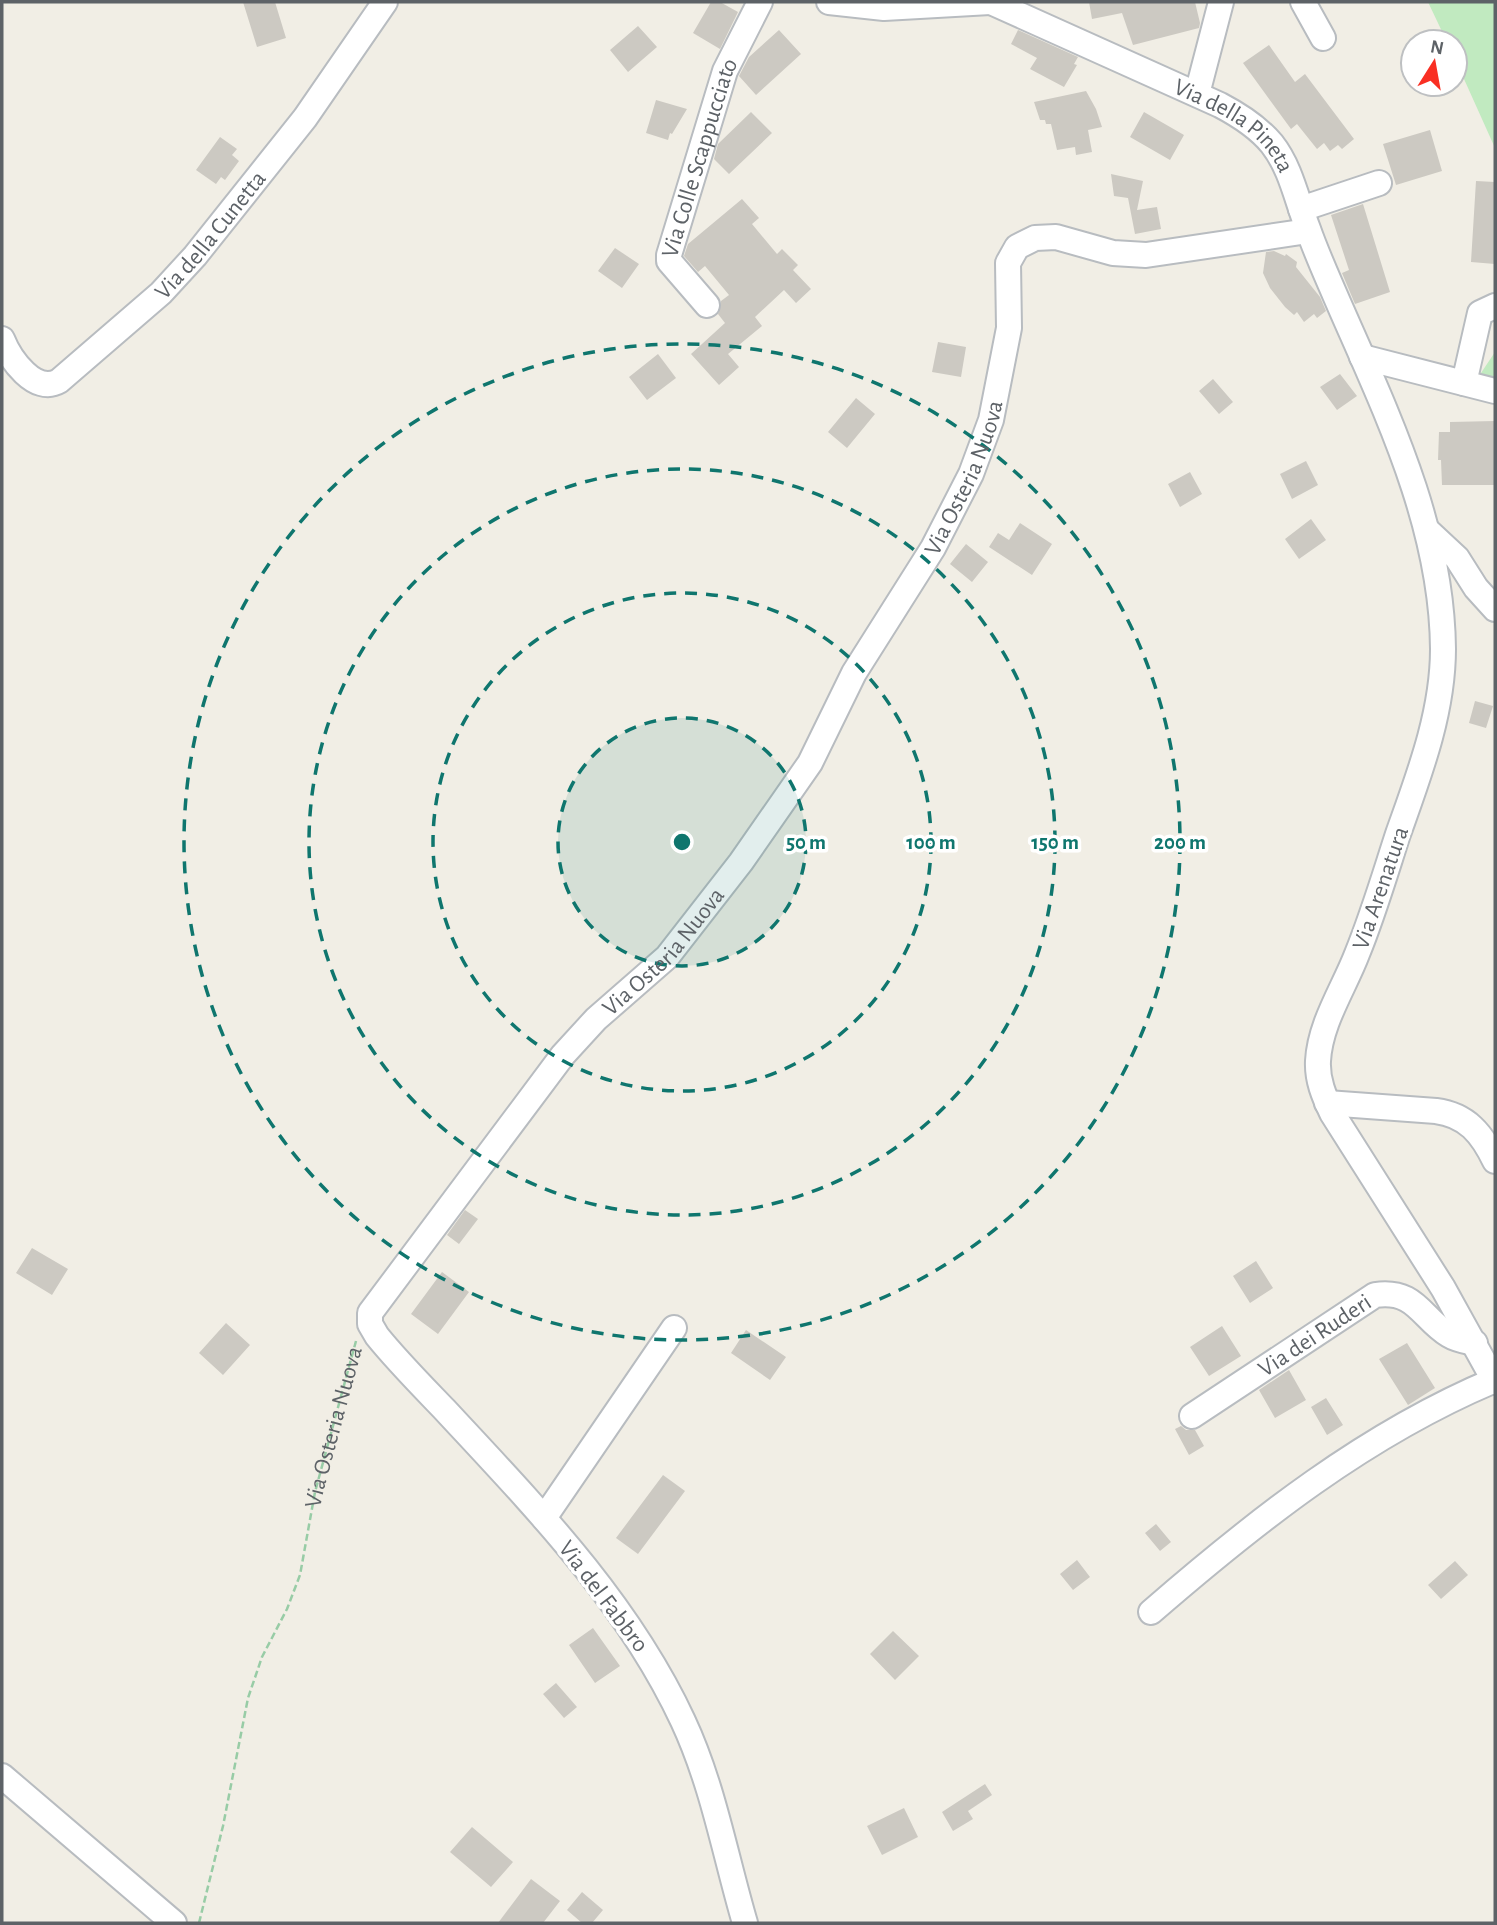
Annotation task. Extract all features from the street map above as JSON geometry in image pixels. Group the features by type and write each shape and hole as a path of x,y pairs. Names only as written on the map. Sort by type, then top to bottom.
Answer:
{"street":[{"name":"Via della Cunetta","path":"2,339 9,353 31,379 43,385 53,385 152,301 195,256 305,118 386,2"},
{"name":"Via Colle Scappucciato","path":"707,305 671,263 669,255 726,71 760,2"},
{"name":"Via della Pineta","path":"829,2 884,8 990,2 1236,114 1267,138 1286,168 1304,220 1363,357"},
{"path":"1197,94 1220,2"},
{"path":"1303,2 1323,37"},
{"name":"Via Osteria Nuova","path":"370,1324 370,1313 374,1305 555,1065 587,1028 652,972 681,941 741,862 810,763 853,673 926,561 980,452 993,410 1006,346 1010,311 1008,263 1017,247 1035,238 1056,237 1113,253 1146,256 1304,220 1379,183"},
{"path":"1464,383 1480,313 1495,306"},
{"path":"1363,357 1495,391"},
{"name":"Via Arenatura","path":"1363,357 1418,495 1428,531 1443,648 1435,714 1422,764 1362,941 1323,1037 1318,1069 1320,1086 1495,1380"},
{"path":"1428,531 1457,558 1476,588 1495,609"},
{"path":"1328,1103 1451,1114 1463,1119 1478,1132 1495,1161"},
{"name":"Via dei Ruderi","path":"1192,1416 1376,1295 1405,1298 1415,1303 1451,1336 1475,1343"},
{"name":"Via del Fabbro","path":"370,1324 380,1340 544,1518 635,1633 678,1710 695,1750 712,1797 745,1923"},
{"path":"544,1518 674,1328"},
{"path":"1151,1612 1235,1541 1331,1469 1404,1425 1495,1380"},
{"path":"2,1776 174,1923"}],"path":[{"name":"Via Osteria Nuova","path":"199,1923 227,1805 248,1698 262,1657 296,1587 317,1485 355,1345 361,1332 370,1324"}],"green space":[{"path":"1428,2 1495,2 1495,148 1469,90 1469,28 1440,28"},
{"path":"1495,352 1495,391 1473,385"}],"building":[{"path":"243,2 275,2 286,38 257,47"},
{"path":"711,2 720,2 738,12 720,49 693,33"},
{"path":"1089,2 1195,2 1199,28 1133,45 1122,13 1092,19"},
{"path":"638,26 657,47 628,72 610,50"},
{"path":"779,30 801,54 756,95 739,76 749,57"},
{"path":"1018,30 1078,57 1074,64 1077,65 1064,87 1030,69 1037,58 1011,44"},
{"path":"1269,45 1295,82 1305,74 1354,139 1342,149 1338,145 1330,151 1324,143 1317,149 1297,124 1291,129 1243,63"},
{"path":"1086,91 1102,127 1088,130 1092,152 1076,155 1075,147 1057,150 1051,124 1040,120 1034,102"},
{"path":"656,100 687,109 668,140 646,133"},
{"path":"751,112 772,133 729,174 714,159 718,144"},
{"path":"1144,112 1184,135 1170,160 1130,137"},
{"path":"1430,130 1442,171 1396,185 1383,144"},
{"path":"220,137 237,149 232,155 239,161 225,180 221,177 216,184 196,170"},
{"path":"1111,174 1143,181 1137,210 1157,207 1161,229 1135,234 1128,198 1114,196"},
{"path":"1476,181 1495,182 1495,264 1471,262"},
{"path":"742,199 759,218 752,224 777,254 782,249 798,265 793,270 811,289 796,303 784,290 755,317 762,326 728,354 739,367 719,385 691,354 725,323 718,314 721,301 729,295 705,266 698,272 684,256 688,244"},
{"path":"1363,204 1390,292 1355,304 1342,273 1349,270 1331,215"},
{"path":"615,248 639,264 622,288 598,271"},
{"path":"1274,251 1285,256 1286,254 1297,262 1296,267 1320,297 1326,311 1317,318 1314,314 1304,322 1297,312 1294,315 1285,307 1270,288 1263,273 1266,252"},
{"path":"938,342 966,347 961,377 932,372"},
{"path":"658,354 676,378 647,400 629,377"},
{"path":"1340,374 1357,396 1337,410 1320,387"},
{"path":"1213,379 1233,402 1219,414 1199,391"},
{"path":"856,398 875,414 847,448 828,432"},
{"path":"1495,421 1495,485 1442,485 1441,460 1438,460 1439,432 1450,432 1450,422"},
{"path":"1306,461 1318,485 1292,499 1280,474"},
{"path":"1190,472 1202,494 1180,507 1168,484"},
{"path":"1311,519 1326,540 1299,559 1285,539"},
{"path":"1020,523 1052,544 1032,575 989,547 998,533 1009,540"},
{"path":"966,544 988,562 972,582 950,564"},
{"path":"1475,701 1493,706 1486,728 1469,723"},
{"path":"465,1210 478,1219 459,1244 447,1235"},
{"path":"32,1248 68,1269 52,1295 16,1273"},
{"path":"1256,1261 1273,1288 1250,1303 1233,1276"},
{"path":"442,1272 469,1292 438,1334 411,1314"},
{"path":"226,1323 250,1345 223,1375 199,1353"},
{"path":"1222,1326 1241,1356 1209,1376 1190,1347"},
{"path":"746,1330 786,1357 770,1380 731,1353"},
{"path":"1407,1343 1435,1388 1408,1405 1379,1359"},
{"path":"1289,1370 1306,1400 1275,1418 1259,1390"},
{"path":"1326,1398 1343,1425 1327,1435 1311,1407"},
{"path":"1181,1426 1186,1430 1195,1430 1204,1446 1189,1455 1175,1429"},
{"path":"663,1475 685,1491 638,1554 616,1538"},
{"path":"1156,1524 1171,1542 1160,1551 1145,1533"},
{"path":"1077,1560 1090,1577 1073,1590 1060,1574"},
{"path":"1455,1561 1468,1575 1441,1599 1428,1585"},
{"path":"593,1628 620,1666 595,1683 569,1645"},
{"path":"893,1631 919,1656 895,1680 870,1654"},
{"path":"556,1683 577,1707 564,1718 543,1694"},
{"path":"985,1784 992,1795 968,1811 973,1819 953,1831 942,1812"},
{"path":"904,1808 918,1837 882,1855 867,1826"},
{"path":"472,1827 513,1862 491,1887 450,1852"},
{"path":"531,1879 560,1901 543,1923 498,1923"},
{"path":"582,1892 603,1910 592,1923 582,1923 567,1910"}]}
